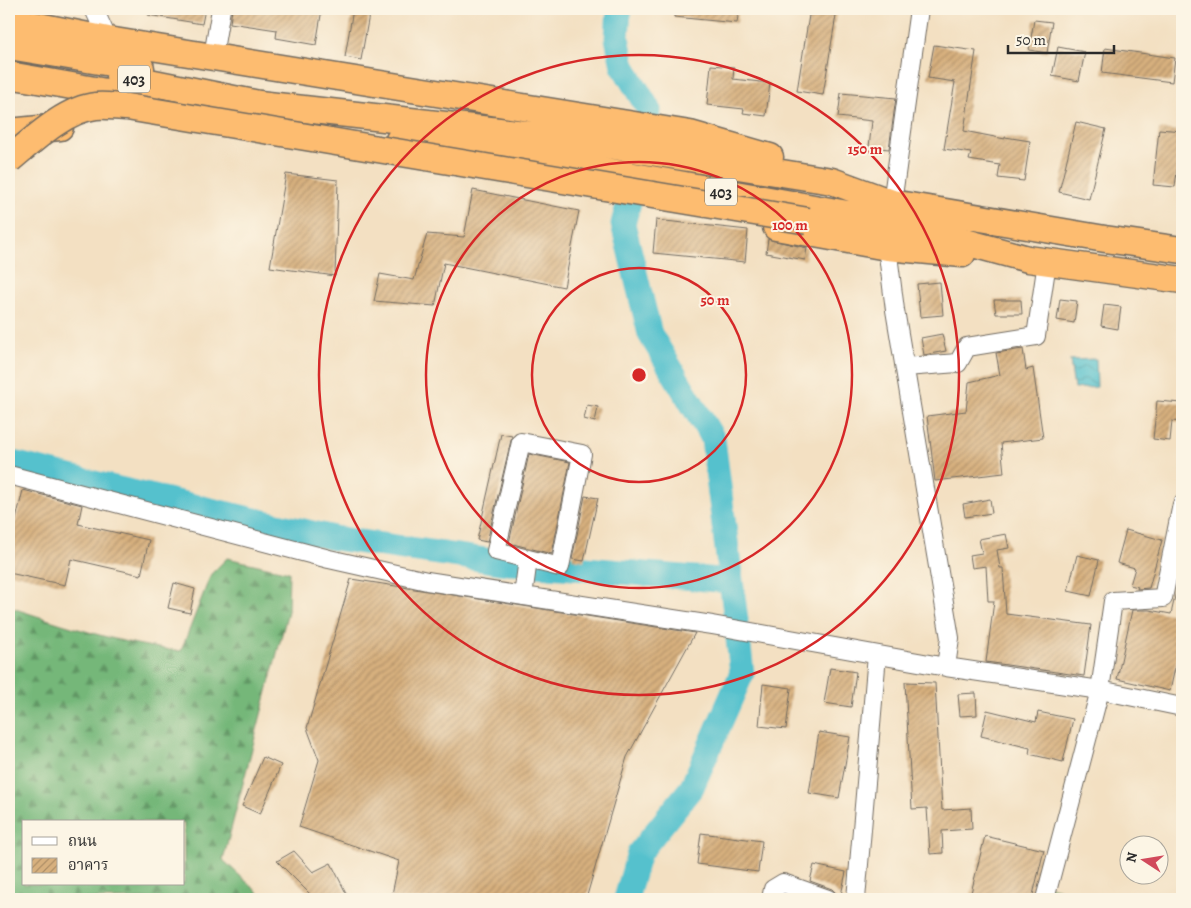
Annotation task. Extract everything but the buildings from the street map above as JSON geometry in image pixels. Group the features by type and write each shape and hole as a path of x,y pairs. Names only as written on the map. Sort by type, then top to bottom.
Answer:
{"highway":[{"path":"9,20 108,40 690,134 811,168 826,180"},
{"path":"9,46 262,90 690,146 826,180"},
{"name":"403","path":"9,56 257,112 570,139 826,180 892,203 1182,250"},
{"name":"403","path":"9,74 257,112 583,167 892,222 1038,261 1182,280"},
{"path":"9,160 73,112 96,106 127,107 1038,261"},
{"path":"9,172 73,125 94,116 360,150 887,247 1038,261"},
{"path":"9,132 73,125"}],"street":[{"path":"94,9 108,40"},
{"path":"213,56 221,9"},
{"path":"892,203 919,9"},
{"path":"887,247 950,638 946,667"},
{"path":"905,368 958,363 967,347 1036,336 1038,261"},
{"path":"521,442 582,454 560,567 527,566 496,551 521,442"},
{"path":"9,475 329,559 427,582 712,625 946,667 1100,690 1182,706"},
{"path":"1046,899 1100,690 1113,601 1163,598 1182,504"},
{"path":"523,596 527,566"},
{"path":"856,899 877,655"},
{"path":"771,899 773,889 783,883 828,899"}],"green space":[{"path":"227,558 289,572 288,611 223,860 265,899 9,899 9,607 115,639 181,651 211,574"},
{"path":"1049,886 1097,899 1045,899"}],"water":[{"path":"1096,359 1097,387 1074,389 1070,360"}],"waterway":[{"path":"619,9 617,38 623,66 649,110 647,141"},
{"path":"634,184 623,224 650,334 713,439 736,620"},
{"path":"9,462 334,538 500,562 731,581"},
{"path":"626,899 639,853 692,787 742,673 738,639"}]}
